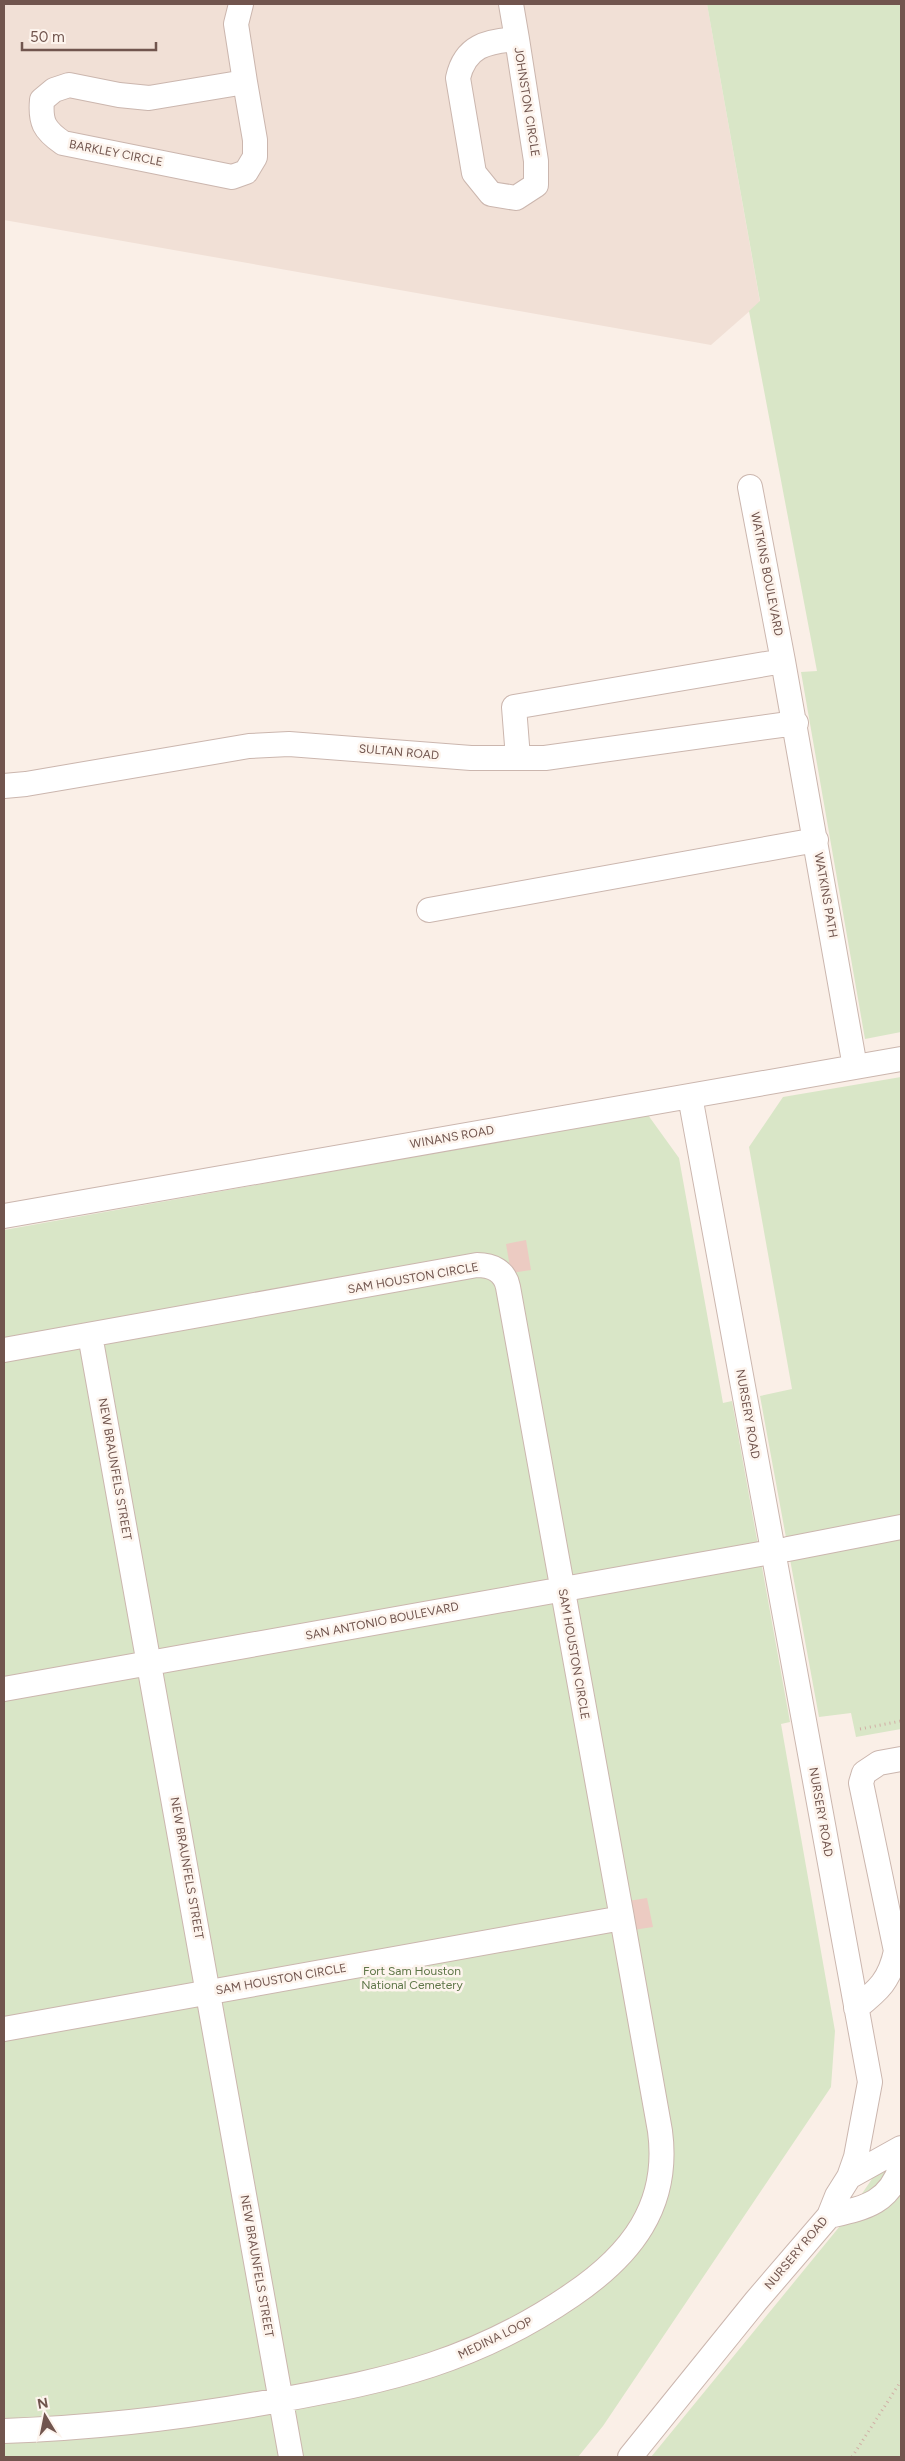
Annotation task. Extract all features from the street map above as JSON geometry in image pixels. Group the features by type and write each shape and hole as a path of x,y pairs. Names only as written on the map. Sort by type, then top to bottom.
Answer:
{"street":[{"name":"BARKLEY CIRCLE","path":"241,4 236,24 255,140 255,156 246,172 232,177 63,144 51,136 40,119 42,100 54,90 69,84 119,95 149,98 245,82"},
{"name":"JOHNSTON CIRCLE","path":"512,4 536,161 536,185 516,198 491,194 474,173 458,78 461,66 476,47 499,40 517,39"},
{"name":"WATKINS BOULEVARD","path":"750,487 796,723"},
{"path":"518,758 514,707 784,662"},
{"name":"SULTAN ROAD","path":"4,786 26,784 249,746 289,744 471,758 518,758 563,756 796,723"},
{"name":"WATKINS PATH","path":"796,723 856,1067"},
{"path":"430,910 816,840"},
{"name":"WINANS ROAD","path":"4,1216 901,1059"},
{"name":"NURSERY ROAD","path":"630,2457 756,2301 829,2216 837,2196 849,2177 862,2130 870,2082 690,1096"},
{"name":"SAM HOUSTON CIRCLE","path":"4,1350 476,1266 497,1269 505,1278 508,1287 622,1918 4,2028"},
{"name":"NEW BRAUNFELS STREET","path":"90,1335 291,2457"},
{"path":"788,1549 901,1527"},
{"name":"SAN ANTONIO BOULEVARD","path":"4,1689 760,1554"},
{"path":"856,2008 880,1989 892,1968 896,1951 861,1783 864,1773 879,1763 901,1758"},
{"name":"MEDINA LOOP","path":"4,2431 68,2428 182,2417 281,2400 406,2374 439,2364 493,2341 552,2309 595,2278 629,2247 641,2230 656,2195 662,2147 622,1918"},
{"path":"849,2177 901,2148"},
{"path":"829,2216 862,2208 876,2202 892,2188 901,2166"}],"path":[{"path":"860,1729 901,1721"},
{"path":"852,2457 901,2381"}],"shaded area":[{"path":"4,4 707,4 760,302 711,345 4,220"}],"green space":[{"path":"707,4 901,4 901,1032 865,1039 801,672 817,671 749,311 760,301"},
{"path":"901,1077 901,1729 856,1737 851,1713 819,1717 760,1396 792,1389 749,1147 783,1097"},
{"name":"Fort Sam Houston National Cemetery","path":"648,1115 679,1158 723,1403 732,1401 790,1722 781,1724 835,2031 831,2087 603,2426 578,2457 4,2457 4,1230"},
{"path":"901,2143 901,2457 651,2457 840,2226 893,2148"}],"building":[{"path":"526,1240 531,1270 511,1273 506,1244"},
{"path":"647,1898 653,1927 633,1930 628,1901"}]}
